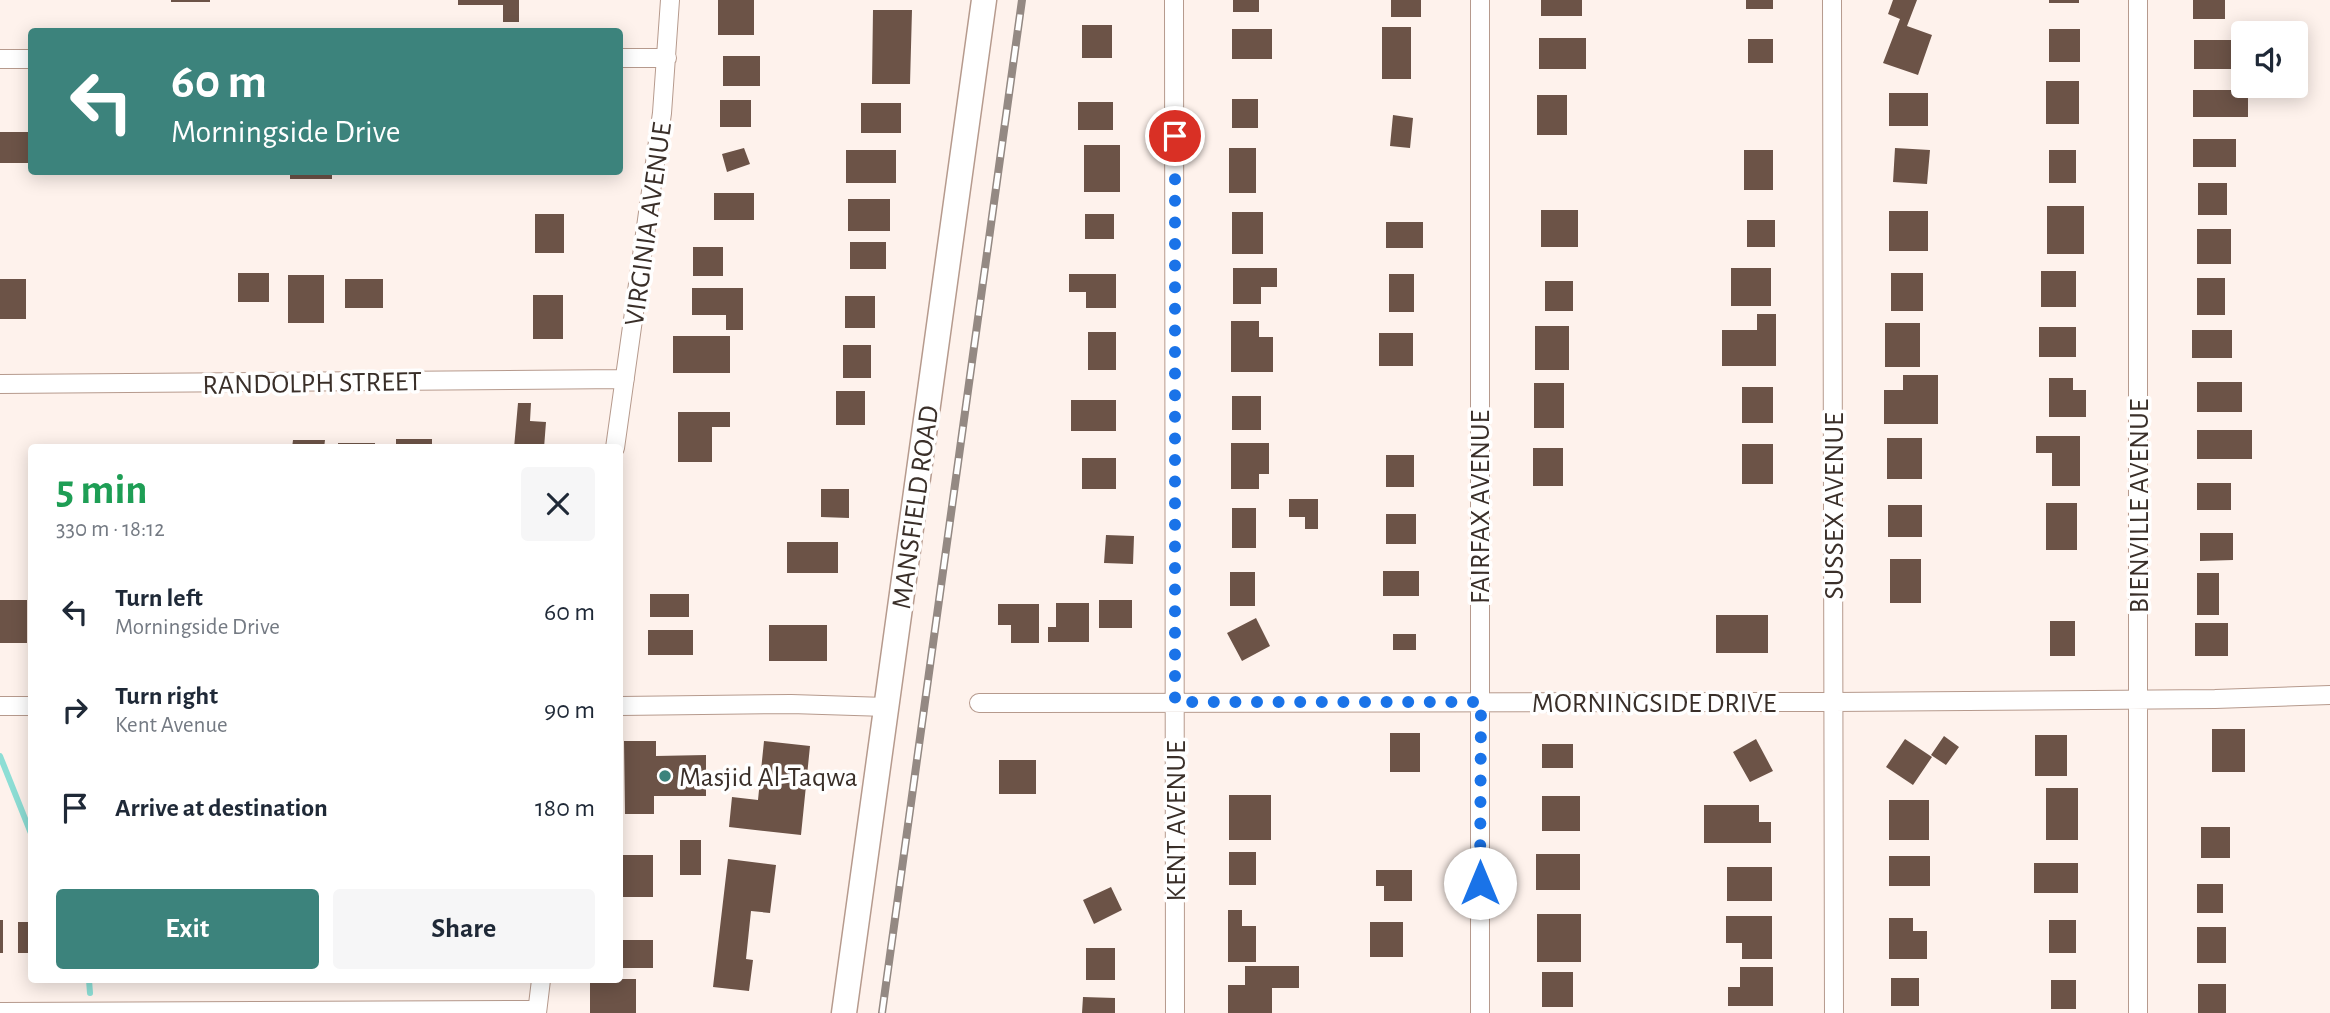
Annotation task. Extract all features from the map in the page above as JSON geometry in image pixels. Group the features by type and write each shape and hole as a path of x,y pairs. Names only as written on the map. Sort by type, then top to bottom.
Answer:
{"main road":[{"name":"MANSFIELD ROAD","path":"844,1013 984,0"}],"street":[{"name":"VIRGINIA AVENUE","path":"616,444 662,113 670,0"},
{"name":"KENT AVENUE","path":"1174,0 1175,1013"},
{"name":"FAIRFAX AVENUE","path":"1480,0 1480,1013"},
{"name":"SUSSEX AVENUE","path":"1832,0 1834,1013"},
{"name":"BIENVILLE AVENUE","path":"2138,0 2138,1013"},
{"path":"623,58 667,58"},
{"path":"0,59 28,59"},
{"name":"RANDOLPH STREET","path":"0,384 625,379"},
{"name":"MORNINGSIDE DRIVE","path":"979,703 1833,702 2330,695"},
{"path":"623,706 791,704 887,707"},
{"path":"0,706 28,706"},
{"path":"0,1012 537,1012 541,983"}],"building":[{"path":"210,0 210,2 171,2"},
{"path":"458,0 519,0 519,22 503,22 503,5 458,5"},
{"path":"718,0 754,0 754,35 718,35"},
{"path":"1233,0 1259,0 1259,12 1233,12"},
{"path":"1391,0 1421,0 1421,17 1391,17"},
{"path":"1541,0 1582,0 1582,16 1541,16"},
{"path":"1746,0 1773,0 1773,9 1746,9"},
{"path":"1893,0 1917,0 1907,26 1932,35 1918,75 1883,63 1900,19 1888,14"},
{"path":"2049,0 2079,0 2079,3 2049,3"},
{"path":"2193,0 2225,0 2225,19 2193,19"},
{"path":"873,10 912,10 910,84 872,84"},
{"path":"1082,25 1112,25 1112,58 1082,58"},
{"path":"1382,27 1411,27 1411,79 1382,79"},
{"path":"1232,29 1272,29 1272,59 1232,59"},
{"path":"2049,29 2080,29 2080,62 2049,62"},
{"path":"1539,38 1586,38 1586,69 1539,69"},
{"path":"1748,39 1773,39 1773,63 1748,63"},
{"path":"2194,40 2231,40 2231,69 2194,69"},
{"path":"723,56 760,56 760,86 723,86"},
{"path":"2046,81 2079,81 2079,124 2046,124"},
{"path":"2193,90 2231,90 2231,98 2248,98 2248,117 2193,117"},
{"path":"1889,93 1928,93 1928,126 1889,126"},
{"path":"1537,95 1567,95 1567,135 1537,135"},
{"path":"1232,99 1258,99 1258,128 1232,128"},
{"path":"720,100 751,100 751,127 720,127"},
{"path":"1078,102 1113,102 1113,130 1078,130"},
{"path":"861,103 901,103 901,133 861,133"},
{"path":"1393,115 1413,118 1410,148 1390,146"},
{"path":"0,132 28,132 28,163 0,163"},
{"path":"2193,139 2236,139 2236,167 2193,167"},
{"path":"1084,145 1120,145 1120,192 1084,192"},
{"path":"744,148 750,164 727,172 722,154"},
{"path":"1229,148 1256,148 1256,193 1229,193"},
{"path":"1895,148 1930,150 1927,184 1893,182"},
{"path":"846,150 896,150 896,183 846,183"},
{"path":"1744,150 1773,150 1773,190 1744,190"},
{"path":"2049,150 2076,150 2076,183 2049,183"},
{"path":"290,175 332,175 332,179 290,179"},
{"path":"2198,183 2227,183 2227,215 2198,215"},
{"path":"714,193 754,193 754,220 714,220"},
{"path":"848,199 890,199 890,231 848,231"},
{"path":"2047,206 2084,206 2084,254 2047,254"},
{"path":"1541,210 1578,210 1578,247 1541,247"},
{"path":"1889,211 1928,211 1928,251 1889,251"},
{"path":"1232,212 1263,212 1263,254 1232,254"},
{"path":"535,214 564,214 564,253 535,253"},
{"path":"1085,214 1114,214 1114,239 1085,239"},
{"path":"1747,220 1775,220 1775,247 1747,247"},
{"path":"1386,222 1423,222 1423,248 1386,248"},
{"path":"2197,229 2231,229 2231,264 2197,264"},
{"path":"850,242 886,242 886,269 850,269"},
{"path":"693,247 723,247 723,276 693,276"},
{"path":"1233,268 1277,268 1277,287 1261,287 1261,304 1233,304"},
{"path":"1731,268 1771,268 1771,306 1731,306"},
{"path":"2041,271 2076,271 2076,307 2041,307"},
{"path":"238,273 269,273 269,302 238,302"},
{"path":"1891,273 1923,273 1923,311 1891,311"},
{"path":"1069,274 1116,274 1116,308 1086,308 1086,292 1069,292"},
{"path":"1389,274 1414,274 1414,312 1389,312"},
{"path":"288,275 324,275 324,323 288,323"},
{"path":"2197,278 2225,278 2225,315 2197,315"},
{"path":"0,279 26,279 26,319 0,319"},
{"path":"345,279 383,279 383,308 345,308"},
{"path":"1545,281 1573,281 1573,311 1545,311"},
{"path":"692,288 743,288 743,330 726,330 726,315 692,315"},
{"path":"533,295 563,295 563,339 533,339"},
{"path":"845,296 875,296 875,328 845,328"},
{"path":"1757,314 1776,314 1776,366 1722,366 1722,330 1757,330"},
{"path":"1231,321 1259,321 1259,337 1273,337 1273,372 1231,372"},
{"path":"1885,323 1920,323 1920,367 1885,367"},
{"path":"1535,326 1569,326 1569,370 1535,370"},
{"path":"2039,327 2076,327 2076,357 2039,357"},
{"path":"2192,330 2232,330 2232,358 2192,358"},
{"path":"1088,332 1116,332 1116,370 1088,370"},
{"path":"1379,333 1413,333 1413,366 1379,366"},
{"path":"673,336 730,336 730,373 673,373"},
{"path":"843,345 871,345 871,378 843,378"},
{"path":"1903,375 1938,375 1938,424 1884,424 1884,390 1903,390"},
{"path":"2049,378 2073,378 2073,390 2086,390 2086,417 2049,417"},
{"path":"2197,382 2242,382 2242,412 2197,412"},
{"path":"1534,383 1564,383 1564,428 1534,428"},
{"path":"1742,387 1773,387 1773,423 1742,423"},
{"path":"836,391 865,391 865,425 836,425"},
{"path":"1232,396 1261,396 1261,430 1232,430"},
{"path":"1071,400 1116,400 1116,431 1071,431"},
{"path":"518,403 531,403 530,421 546,422 544,444 514,444"},
{"path":"678,412 730,412 730,427 712,427 712,462 678,462"},
{"path":"2197,430 2252,430 2252,459 2197,459"},
{"path":"2036,436 2080,436 2080,486 2052,486 2052,453 2036,453"},
{"path":"1887,438 1922,438 1922,479 1887,479"},
{"path":"396,439 432,439 432,444 396,444"},
{"path":"293,440 325,440 324,444 292,444"},
{"path":"338,443 375,443 375,444"},
{"path":"1231,443 1269,443 1269,474 1259,474 1259,489 1231,489"},
{"path":"1742,444 1773,444 1773,484 1742,484"},
{"path":"1533,448 1563,448 1563,486 1533,486"},
{"path":"1386,455 1414,455 1414,487 1386,487"},
{"path":"1082,458 1116,458 1116,489 1082,489"},
{"path":"2197,483 2231,483 2231,510 2197,510"},
{"path":"821,489 849,489 849,518 821,517"},
{"path":"1289,499 1318,499 1318,529 1305,529 1305,517 1289,517"},
{"path":"2046,503 2077,503 2077,550 2046,550"},
{"path":"1888,505 1922,505 1922,537 1888,537"},
{"path":"1232,508 1256,508 1256,548 1232,548"},
{"path":"1386,514 1416,514 1416,544 1386,544"},
{"path":"2200,533 2233,533 2233,560 2200,561"},
{"path":"1106,535 1134,536 1133,564 1104,563"},
{"path":"787,542 838,542 838,573 787,573"},
{"path":"1890,559 1921,559 1921,603 1890,603"},
{"path":"1383,571 1419,571 1419,596 1383,596"},
{"path":"1230,572 1255,572 1255,606 1230,606"},
{"path":"2197,573 2219,573 2219,615 2197,615"},
{"path":"650,594 689,594 689,617 650,617"},
{"path":"0,600 27,600 27,643 0,643"},
{"path":"1099,600 1132,600 1132,628 1099,628"},
{"path":"1056,603 1089,603 1089,642 1048,642 1048,627 1056,627"},
{"path":"998,604 1039,604 1039,643 1011,643 1011,625 998,625"},
{"path":"1716,615 1768,615 1768,653 1716,653"},
{"path":"1256,618 1270,646 1242,661 1227,633"},
{"path":"2050,621 2075,621 2075,656 2050,656"},
{"path":"2195,623 2228,623 2228,656 2195,656"},
{"path":"769,625 827,625 827,661 769,661"},
{"path":"648,630 693,630 693,655 648,655"},
{"path":"1393,634 1416,634 1416,650 1393,650"},
{"path":"2212,729 2245,729 2245,772 2212,772"},
{"path":"1390,733 1420,733 1420,772 1390,772"},
{"path":"2035,735 2067,735 2067,776 2035,776"},
{"path":"1944,736 1959,747 1946,765 1931,755"},
{"path":"1756,739 1773,771 1750,782 1733,752"},
{"path":"1905,739 1932,757 1913,785 1886,767"},
{"name":"Masjid Al-Taqwa","path":"624,741 656,741 656,756 706,755 706,796 654,796 654,814 625,814"},
{"path":"764,741 810,746 801,835 729,827 732,797 758,800"},
{"path":"1542,744 1573,744 1573,768 1542,768"},
{"path":"999,760 1036,760 1036,794 999,794"},
{"path":"2046,788 2078,788 2078,840 2046,840"},
{"path":"1229,795 1271,795 1271,840 1229,840"},
{"path":"1542,796 1580,796 1580,831 1542,831"},
{"path":"1889,800 1929,800 1929,840 1889,840"},
{"path":"1704,805 1759,805 1759,822 1771,822 1771,843 1704,843"},
{"path":"2201,827 2230,827 2230,858 2201,858"},
{"path":"680,840 701,840 701,875 680,875"},
{"path":"1229,852 1256,852 1256,885 1229,885"},
{"path":"1536,854 1580,854 1580,890 1536,890"},
{"path":"623,855 653,855 653,897 623,897"},
{"path":"1889,856 1930,856 1930,886 1889,886"},
{"path":"728,859 776,865 770,913 751,911 746,959 753,960 749,991 713,987"},
{"path":"2034,863 2078,863 2078,893 2034,893"},
{"path":"1727,867 1772,867 1772,901 1727,901"},
{"path":"1376,870 1412,870 1412,901 1384,901 1384,886 1376,886"},
{"path":"2197,884 2223,884 2223,913 2197,913"},
{"path":"1111,887 1122,910 1094,924 1083,900"},
{"path":"1228,910 1242,910 1242,926 1256,926 1256,962 1228,962"},
{"path":"1537,914 1581,914 1581,962 1537,962"},
{"path":"1726,916 1772,916 1772,959 1742,959 1742,943 1726,943"},
{"path":"1889,918 1913,918 1913,931 1927,931 1927,959 1889,959"},
{"path":"0,920 3,920 3,953 0,953"},
{"path":"2049,920 2076,920 2076,953 2049,953"},
{"path":"18,922 28,922 28,953 18,953"},
{"path":"1370,922 1403,922 1403,957 1370,957"},
{"path":"2197,927 2226,927 2226,963 2197,963"},
{"path":"623,940 653,940 653,968 623,968"},
{"path":"1086,948 1115,948 1115,980 1086,980"},
{"path":"1245,966 1299,966 1299,988 1272,988 1272,1013 1228,1013 1228,985 1245,985"},
{"path":"1740,967 1773,967 1773,1006 1728,1006 1728,987 1740,987"},
{"path":"1542,972 1573,972 1573,1007 1542,1007"},
{"path":"1891,978 1919,978 1919,1006 1891,1006"},
{"path":"623,979 636,979 636,1013 590,1013 590,983 623,983"},
{"path":"2051,980 2076,980 2076,1009 2051,1009"},
{"path":"2198,984 2226,984 2226,1013 2198,1013"},
{"path":"1083,997 1115,998 1115,1013 1082,1013"}],"waterway":[{"path":"0,756 28,826"},
{"path":"89,983 90,993"}],"railway":[{"path":"882,1013 1022,0"}],"place":[{"name":"Masjid Al-Taqwa","path":"665,776"}],"route":[{"path":"1175,136 1175,702 1481,702 1480,883"}]}
